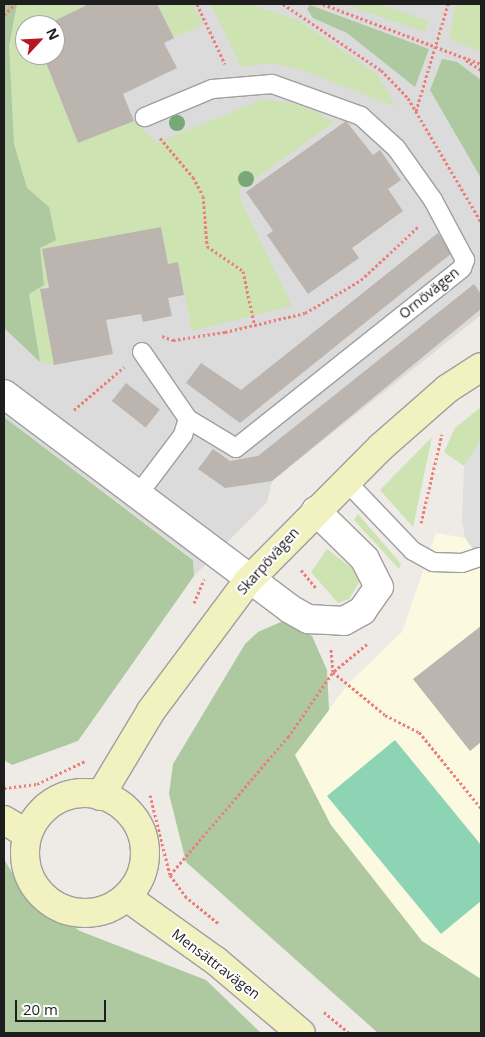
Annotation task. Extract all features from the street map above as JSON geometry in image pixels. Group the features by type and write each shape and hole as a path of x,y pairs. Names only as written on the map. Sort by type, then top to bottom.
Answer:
{"street":[{"name":"Skarpövägen","path":"100,796 151,711 248,581 346,480 448,389 481,367"},
{"path":"4,394 248,581 308,619 344,621 362,611 379,587 375,575 365,559 316,511"},
{"path":"79,792 100,796 129,816 144,846 144,872 128,898 94,913 51,900 28,870 15,826 38,814 55,800 79,792"},
{"name":"Mensättravägen","path":"128,898 216,961 301,1033"}],"lane":[{"name":"Ornövägen","path":"144,117 212,89 272,84 361,116 396,148 438,208 465,260 462,268 236,448 188,419"},
{"path":"134,355 188,419 183,435 137,496"},
{"path":"346,480 401,540 433,562 462,563 479,557"}],"path":[{"path":"4,15 15,4"},
{"path":"197,4 236,87"},
{"path":"283,4 381,70 416,111 481,222"},
{"path":"323,4 481,64"},
{"path":"416,111 448,4"},
{"path":"462,56 481,70"},
{"path":"144,117 193,177 203,196 207,246 243,271 254,323"},
{"path":"154,334 173,340 305,312 361,280 438,208"},
{"path":"66,417 124,369 134,355"},
{"path":"420,527 437,450 447,427"},
{"path":"294,562 317,589"},
{"path":"150,795 170,875 248,788 333,672 373,640"},
{"path":"331,644 333,672 385,715 420,732 481,808"},
{"path":"4,788 37,784 68,773 89,757"},
{"path":"342,1027 349,1033"}],"shaded area":[{"path":"4,4 481,4 481,315 272,481 267,502 194,576 193,559 4,417"},
{"path":"481,440 481,560 465,538 462,520 464,466"},
{"path":"436,533 465,538 481,560 481,1033 405,1033 295,755 348,684 402,632"}],"green space":[{"path":"4,4 17,4 9,46 14,144 27,188 49,207 56,240 40,248 44,285 29,294 40,362 4,328"},
{"path":"17,4 89,4 65,16 15,15 15,65 47,65 78,143 134,121 156,143 264,99 301,105 334,122 240,189 240,199 292,306 192,331 178,263 168,264 161,227 40,289 54,365 40,362 29,294 44,285 40,248 49,207 27,188 14,144 9,46"},
{"path":"157,4 193,4 203,24 174,38"},
{"path":"211,4 248,4 296,19 377,74 396,107 300,69 269,63 241,67"},
{"path":"342,4 380,4 429,21 425,32"},
{"path":"456,4 481,4 481,52 449,39"},
{"path":"310,5 429,49 415,87 347,33 313,18 307,9"},
{"path":"442,59 457,62 481,80 481,178 430,90"},
{"path":"481,407 481,440 464,466 444,452 455,428"},
{"path":"4,417 193,560 194,576 78,741 12,765 4,760"},
{"path":"432,437 413,527 380,490"},
{"path":"358,514 401,564 399,569 354,520"},
{"path":"327,549 352,568 360,581 349,599 338,603 311,572"},
{"path":"283,621 312,636 327,670 329,710 295,755 331,825 422,941 481,979 481,1033 378,1033 186,862 169,794 173,764 245,644 258,632"},
{"path":"395,740 481,845 481,901 441,934 327,796"},
{"path":"4,859 26,896 80,931 206,980 261,1033 4,1033"}],"building":[{"path":"89,4 157,4 174,38 164,43 177,68 123,94 134,121 78,143 47,65 65,65 65,16"},
{"path":"346,121 373,155 380,150 401,180 388,189 403,211 352,248 359,258 308,294 267,235 273,231 246,192"},
{"path":"161,227 168,264 178,262 184,295 168,298 172,316 143,322 141,314 106,320 113,354 54,365 40,289 49,288 42,249"},
{"path":"438,233 452,253 240,423 186,383 201,363 241,390"},
{"path":"474,284 481,294 481,309 272,481 225,488 198,469 213,449 230,461 258,456"},
{"path":"126,383 160,409 146,428 112,401"},
{"path":"481,626 481,742 470,751 413,679"}]}
